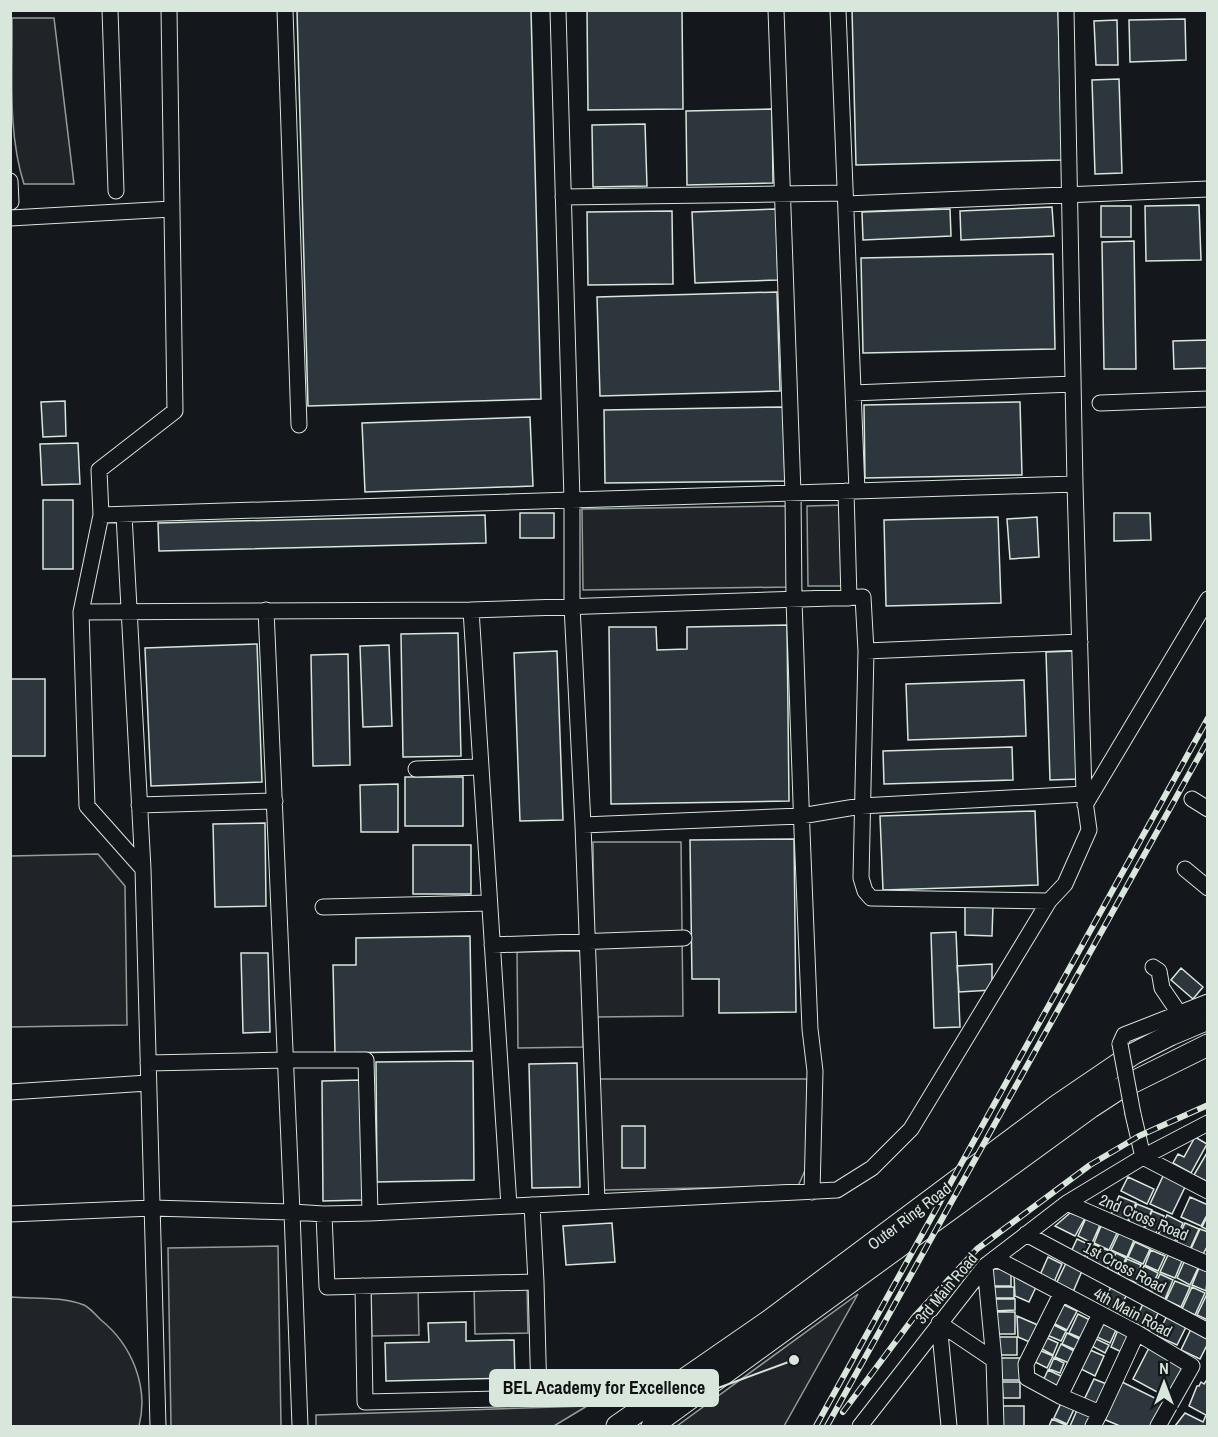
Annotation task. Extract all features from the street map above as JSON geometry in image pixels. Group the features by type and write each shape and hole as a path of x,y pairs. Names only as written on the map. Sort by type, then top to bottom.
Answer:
{"highway":[{"name":"Outer Ring Road","path":"617,1426 766,1323 1058,1105 1133,1054 1208,1019"},
{"name":"Outer Ring Road","path":"652,1426 1091,1107 1117,1090 1208,1045"}],"street":[{"path":"110,10 116,191"},
{"path":"142,869 87,806 81,612 101,515 99,470 175,411 168,10"},
{"path":"285,10 299,425"},
{"path":"558,10 572,500 572,606 588,943 597,1202"},
{"path":"776,10 793,493 801,816 810,1029 815,1071 812,1192"},
{"path":"838,10 853,393 849,598"},
{"path":"10,1214 152,1208 324,1214 370,1213 837,1190 873,1168 911,1129 1049,901 1065,884 1089,830 1084,800 1075,484 1066,10"},
{"path":"10,181 11,202"},
{"path":"563,197 782,195 846,198 1069,195 1208,189"},
{"path":"10,218 172,209"},
{"path":"853,393 1073,384"},
{"path":"1100,403 1208,399"},
{"path":"101,515 1075,484"},
{"path":"124,514 142,869 158,1426"},
{"path":"81,612 471,609 864,597 866,651 861,878 865,891 872,898 1049,901"},
{"path":"1084,800 1208,599"},
{"path":"471,609 509,1206"},
{"path":"267,610 300,1426"},
{"path":"866,651 1080,642"},
{"path":"416,769 480,767"},
{"path":"1192,799 1208,809"},
{"path":"583,825 801,816 861,806 1084,800"},
{"path":"139,805 275,801"},
{"path":"1185,869 1208,888"},
{"path":"323,907 489,903"},
{"path":"492,945 684,938"},
{"path":"1153,967 1159,971 1162,988 1179,1013"},
{"path":"1208,1002 1124,1035 1120,1044 1143,1156 1208,1191"},
{"path":"148,1063 366,1060 370,1213"},
{"path":"10,1092 148,1083"},
{"name":"3rd Main Road","path":"860,1426 939,1323 990,1262 1067,1203 1143,1156 1206,1124"},
{"name":"2nd Cross Road","path":"1067,1203 1208,1264"},
{"path":"363,1286 366,1402 539,1398 532,1205"},
{"path":"324,1214 327,1287 536,1282"},
{"name":"1st Cross Road","path":"1026,1234 1208,1331"},
{"path":"990,1262 996,1426"},
{"name":"4th Main Road","path":"990,1262 1061,1294 1137,1333 1192,1366 1158,1426"},
{"path":"1061,1294 1026,1364 1027,1378 1096,1420 1137,1333"},
{"path":"1060,1396 1100,1314"},
{"path":"939,1323 994,1360"},
{"path":"939,1323 949,1426"}],"shaded area":[{"path":"12,18 54,18 74,184 24,184 13,122"},
{"path":"844,505 845,586 808,586 807,506"},
{"path":"787,506 788,587 583,590 582,509"},
{"path":"593,842 681,842 683,1016 595,1017"},
{"path":"98,854 125,886 127,1025 11,1027 11,856"},
{"path":"582,951 583,1047 518,1048 517,952"},
{"path":"595,1079 807,1079 807,1166 798,1186 604,1190"},
{"path":"278,1246 281,1426 171,1426 168,1248"},
{"path":"527,1284 528,1333 475,1334 474,1285"},
{"path":"418,1288 419,1335 372,1336 371,1289"},
{"path":"858,1294 784,1426 677,1426"},
{"path":"11,1297 75,1302 88,1308 112,1330 129,1354 140,1382 142,1411 139,1426 11,1426"},
{"path":"587,1406 554,1426 316,1426 316,1415"}],"building":[{"path":"297,10 531,10 541,399 308,406"},
{"path":"587,10 682,10 683,109 588,110"},
{"path":"852,10 1058,10 1062,160 856,165"},
{"path":"1185,19 1186,60 1130,62 1129,20"},
{"path":"1117,20 1118,65 1096,65 1094,21"},
{"path":"1119,79 1122,173 1095,174 1092,80"},
{"path":"772,109 773,183 687,185 686,111"},
{"path":"645,124 647,186 593,187 592,125"},
{"path":"1199,205 1201,260 1146,261 1145,206"},
{"path":"1101,206 1131,206 1131,237 1101,237"},
{"path":"1052,207 1054,236 961,240 960,211"},
{"path":"776,209 778,280 695,283 692,212"},
{"path":"950,209 951,236 863,240 862,212"},
{"path":"672,211 673,284 588,285 587,212"},
{"path":"1134,241 1136,369 1104,369 1102,242"},
{"path":"1053,254 1055,349 863,353 861,258"},
{"path":"777,292 780,391 600,396 597,297"},
{"path":"1208,340 1208,368 1174,369 1173,341"},
{"path":"65,401 66,436 43,437 41,402"},
{"path":"1020,402 1022,475 865,478 864,405"},
{"path":"783,407 785,481 605,483 604,410"},
{"path":"530,417 533,486 365,492 362,423"},
{"path":"78,443 80,484 42,485 40,444"},
{"path":"43,500 73,500 73,569 43,569"},
{"path":"520,513 554,513 554,538 520,538"},
{"path":"1114,513 1150,513 1151,540 1114,541"},
{"path":"485,515 486,543 159,551 158,523"},
{"path":"998,517 1001,603 886,606 884,520"},
{"path":"1037,517 1039,557 1010,559 1007,519"},
{"path":"787,625 789,801 611,804 609,627 656,627 657,650 687,649 687,627"},
{"path":"458,633 461,756 403,757 401,634"},
{"path":"257,644 262,782 151,786 145,648"},
{"path":"389,645 392,726 363,727 360,646"},
{"path":"557,651 563,820 520,821 514,653"},
{"path":"1075,651 1079,779 1050,780 1046,652"},
{"path":"348,654 350,765 313,766 311,655"},
{"path":"10,679 45,679 45,756 10,756"},
{"path":"1024,680 1026,736 908,740 906,684"},
{"path":"1012,747 1013,780 884,784 883,751"},
{"path":"405,777 463,777 463,826 405,826"},
{"path":"398,784 398,832 361,832 360,785"},
{"path":"1035,811 1038,885 883,890 880,816"},
{"path":"265,823 266,906 215,907 213,824"},
{"path":"794,839 796,1012 719,1013 719,979 692,979 690,840"},
{"path":"413,845 471,845 471,894 413,894"},
{"path":"965,905 993,905 992,936 965,935"},
{"path":"956,932 960,1027 934,1028 931,933"},
{"path":"470,936 472,1051 335,1053 333,965 356,965 356,938"},
{"path":"241,953 268,953 270,1032 243,1033"},
{"path":"992,964 992,990 959,992 957,966"},
{"path":"1181,968 1203,987 1193,999 1171,980"},
{"path":"473,1061 474,1180 377,1182 376,1062"},
{"path":"577,1063 580,1187 532,1188 529,1064"},
{"path":"362,1080 363,1200 323,1201 322,1081"},
{"path":"622,1126 645,1126 645,1168 622,1168"},
{"path":"1195,1137 1207,1144 1191,1173 1173,1163 1178,1154 1184,1157"},
{"path":"1208,1151 1208,1182 1194,1175"},
{"path":"1164,1174 1186,1185 1172,1214 1150,1204"},
{"path":"1128,1177 1154,1189 1147,1204 1121,1191"},
{"path":"1119,1196 1136,1203 1127,1222 1111,1215"},
{"path":"1190,1197 1208,1205 1208,1213 1201,1226 1181,1217"},
{"path":"1137,1204 1152,1210 1143,1229 1128,1223"},
{"path":"1152,1211 1164,1216 1155,1235 1144,1230"},
{"path":"1070,1213 1085,1218 1075,1236 1055,1226"},
{"path":"1167,1215 1183,1223 1174,1243 1158,1235"},
{"path":"1208,1215 1208,1230 1202,1227"},
{"path":"1086,1218 1100,1225 1092,1243 1078,1236"},
{"path":"612,1223 615,1262 566,1265 563,1226"},
{"path":"1185,1223 1199,1229 1190,1249 1176,1243"},
{"path":"1101,1226 1117,1233 1109,1250 1094,1243"},
{"path":"1200,1229 1208,1232 1208,1245 1203,1254 1191,1249"},
{"path":"1119,1233 1134,1240 1127,1257 1111,1250"},
{"path":"1077,1239 1090,1245 1083,1260 1070,1254"},
{"path":"1135,1242 1150,1249 1143,1264 1128,1257"},
{"path":"1093,1244 1114,1253 1107,1270 1086,1260"},
{"path":"1151,1250 1165,1256 1158,1271 1145,1265"},
{"path":"1116,1253 1126,1258 1118,1274 1108,1269"},
{"path":"1168,1255 1182,1261 1175,1278 1160,1272"},
{"path":"1048,1257 1062,1264 1054,1282 1040,1275"},
{"path":"1127,1259 1141,1265 1134,1282 1119,1276"},
{"path":"1184,1262 1198,1268 1190,1285 1177,1278"},
{"path":"1066,1263 1082,1271 1073,1292 1056,1284"},
{"path":"1144,1266 1158,1273 1150,1291 1135,1284"},
{"path":"1199,1268 1208,1272 1206,1291 1192,1285"},
{"path":"992,1269 1011,1269 1011,1286 993,1286"},
{"path":"1160,1274 1173,1280 1165,1299 1151,1293"},
{"path":"1014,1275 1037,1285 1029,1302 1015,1296"},
{"path":"1175,1281 1190,1287 1181,1307 1166,1300"},
{"path":"993,1287 1014,1287 1014,1298 993,1298"},
{"path":"1111,1287 1127,1294 1117,1315 1101,1307"},
{"path":"1192,1287 1205,1293 1195,1315 1182,1309"},
{"path":"1208,1294 1208,1320 1197,1315"},
{"path":"994,1299 1015,1299 1015,1310 994,1311"},
{"path":"1062,1304 1077,1311 1067,1330 1053,1323"},
{"path":"1143,1304 1159,1311 1150,1331 1134,1323"},
{"path":"995,1312 1015,1312 1015,1334 995,1334"},
{"path":"1078,1314 1092,1321 1083,1339 1069,1333"},
{"path":"1017,1316 1040,1326 1032,1343 1018,1337"},
{"path":"1167,1316 1187,1325 1177,1345 1157,1336"},
{"path":"466,1322 466,1341 514,1340 515,1378 386,1381 385,1343 429,1342 428,1323"},
{"path":"1101,1323 1116,1330 1110,1343 1095,1336"},
{"path":"1052,1324 1066,1331 1061,1341 1047,1335"},
{"path":"1191,1329 1208,1337 1208,1343 1200,1359 1181,1350"},
{"path":"1118,1330 1133,1337 1126,1354 1111,1347"},
{"path":"1067,1333 1081,1340 1076,1350 1062,1344"},
{"path":"998,1337 1017,1337 1017,1355 998,1355"},
{"path":"1045,1337 1058,1343 1053,1355 1040,1348"},
{"path":"1094,1338 1109,1345 1105,1353 1090,1345"},
{"path":"1061,1344 1074,1351 1069,1363 1055,1357"},
{"path":"1150,1346 1188,1366 1170,1399 1133,1379"},
{"path":"1039,1350 1053,1356 1047,1368 1033,1361"},
{"path":"1090,1350 1104,1356 1095,1376 1081,1369"},
{"path":"999,1358 1020,1358 1020,1380 999,1380"},
{"path":"1054,1358 1064,1363 1060,1373 1049,1369"},
{"path":"1048,1370 1063,1377 1059,1388 1043,1381"},
{"path":"1208,1378 1208,1426 1175,1426 1185,1413 1203,1422 1206,1415 1189,1406 1197,1386 1201,1382 1204,1384"},
{"path":"1094,1379 1109,1385 1098,1409 1083,1402"},
{"path":"1120,1381 1165,1403 1153,1426 1120,1426 1101,1418"},
{"path":"1002,1382 1020,1382 1020,1398 1003,1398"},
{"path":"1062,1401 1075,1407 1067,1424 1054,1418"},
{"path":"1001,1406 1024,1406 1024,1426 1001,1426"},
{"path":"1078,1408 1092,1415 1087,1426 1070,1426"},
{"path":"1052,1419 1068,1426 1049,1426"}],"railway":[{"path":"816,1426 1208,718"},
{"path":"827,1426 1208,740"},
{"path":"843,1412 914,1317 977,1249 1090,1165 1139,1136 1208,1105"}],"place":[{"name":"BEL Academy for Excellence","path":"794,1360"}]}
